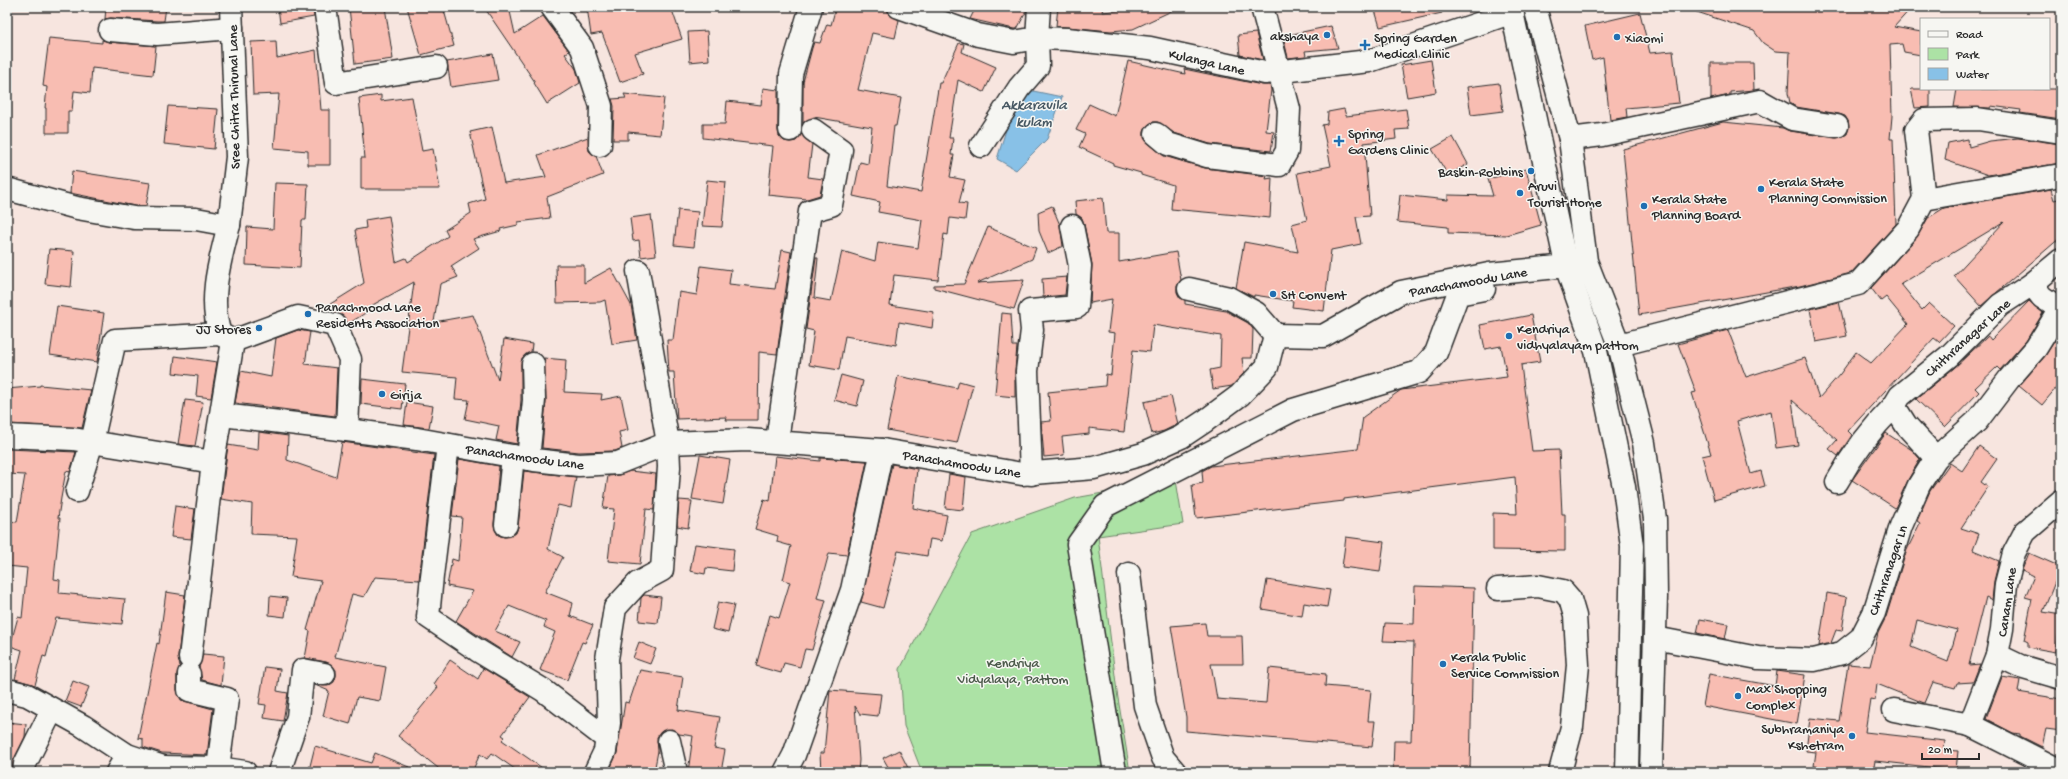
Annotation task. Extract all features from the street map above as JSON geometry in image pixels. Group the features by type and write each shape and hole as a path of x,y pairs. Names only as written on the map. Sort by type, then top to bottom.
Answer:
{"street":[{"path":"325,7 336,83 436,67"},
{"path":"552,7 582,48 601,106 600,145"},
{"path":"790,130 791,74 811,7"},
{"name":"Kulanga Lane","path":"899,7 978,35 1014,42 1037,38 1067,39 1150,48 1240,69 1265,73 1369,61 1512,10"},
{"path":"981,146 1019,88 1038,66 1037,38 1039,7"},
{"path":"1156,134 1168,144 1207,156 1279,165 1287,150 1289,109 1262,7"},
{"path":"1535,7 1570,139 1574,267 1619,345 1644,443 1655,519 1655,638 1651,772"},
{"path":"1512,10 1574,267 1596,351 1624,487 1632,546 1627,772"},
{"path":"110,30 157,34 231,17"},
{"name":"Sree Chitra Thirunal Lane","path":"227,337 214,318 217,270 228,225 237,157 231,17"},
{"path":"1570,139 1602,135 1760,100 1792,119 1837,126"},
{"path":"1619,345 1858,284 1908,229 1924,199 1916,130 1924,120 1978,119 2061,132"},
{"path":"777,441 810,211 831,205 841,150 813,130"},
{"path":"1924,199 2061,175"},
{"path":"7,189 77,208 134,218 196,219 228,225"},
{"path":"1031,474 1027,371 1032,330 1030,310 1077,307 1080,266 1072,226"},
{"name":"Chithranagar Lane","path":"1894,406 1900,396 1949,356 2000,305 2032,284 2061,260"},
{"path":"1115,772 1078,544 1105,506 1293,410 1419,372 1436,353 1458,294 1548,275 1574,267"},
{"name":"Panachamoodu Lane","path":"222,415 347,430 579,465 606,465 618,463 668,443 747,440 777,441 882,450 1022,474 1094,468 1142,454 1181,438 1240,395 1267,367 1275,335 1323,336 1401,292 1489,274 1574,267"},
{"path":"595,772 605,751 609,723 607,659 614,608 638,583 662,570 669,467 668,443 638,271"},
{"path":"1837,482 1853,453 1877,423 1894,406 1906,425 1936,458 1977,421 2009,379 2036,348 2060,309 2042,297 2032,284"},
{"path":"1189,288 1229,298 1256,313 1275,335"},
{"path":"77,491 92,442 114,340 227,337 298,316 335,326 350,359 347,430"},
{"path":"218,768 227,699 189,690 190,666 213,462 222,415 227,337"},
{"path":"506,525 520,457 534,400 533,364"},
{"path":"7,436 73,439 213,462"},
{"path":"448,445 428,617 543,690 607,738"},
{"path":"785,772 794,755 852,590 882,450"},
{"name":"Chithranagar Ln","path":"1655,638 1758,658 1814,660 1842,654 1861,638 1874,613 1901,526 1919,485 1936,458"},
{"name":"Canam Lane","path":"2061,501 2025,532 2014,553 2006,584 2002,629 1997,655 2020,666 2061,678"},
{"path":"1129,574 1145,706 1163,758 1175,772"},
{"path":"1498,589 1538,586 1563,591 1570,599 1575,616 1578,665 1572,727 1560,772"},
{"path":"1970,725 1997,655"},
{"path":"279,772 298,716 303,670 324,674"},
{"path":"7,690 27,695 83,726 122,764 164,769 218,768 245,772"},
{"path":"24,772 25,764 52,710"},
{"path":"1894,710 1970,725 2061,771"},
{"path":"669,741 676,772"}],"green space":[{"name":"Kendriya Vidyalaya, Pattom","path":"1176,480 1183,524 1098,536 1117,692 1130,772 922,772 904,726 900,669 972,534 1075,498"}],"water":[{"name":"Akkaravila kulam","path":"1019,88 1062,97 1047,139 1016,170 997,159"}],"building":[{"path":"106,7 166,7 164,21 157,21 111,18 105,19"},
{"path":"278,7 313,7 314,17 280,23"},
{"path":"349,7 385,7 393,59 355,64"},
{"path":"407,7 443,7 454,46 421,55"},
{"path":"484,7 509,7 515,34 543,16 569,51 565,54 576,69 580,83 547,104 534,83 535,82"},
{"path":"587,7 671,7 682,39 635,53 643,74 620,82 602,33 591,35"},
{"path":"836,7 880,7 887,9 890,15 899,20 895,38 872,33 858,90 901,98 896,126 894,126 887,186 921,192 939,83 941,83 959,43 964,44 962,52 996,67 984,92 958,80 949,138 953,138 951,155 954,155 950,177 965,180 959,203 967,204 965,220 950,218 948,235 944,234 938,280 894,275 890,305 934,312 932,328 899,322 896,345 845,336 839,370 809,365 814,331 806,329 816,258 818,258 814,298 831,301 842,251 875,261 878,242 918,248 922,220 878,212 880,202 853,196 860,162 868,164 872,127 814,117 803,123 803,82 812,48 814,42 820,43 827,24 831,25"},
{"path":"976,7 1026,7 1026,12 1017,29 1014,29 970,19"},
{"path":"1058,7 1103,7 1102,12 1155,7 1180,7 1133,29 1111,31 1056,26"},
{"path":"1374,7 1441,7 1442,13 1380,27"},
{"name":"Kerala State Planning Commission","path":"1692,7 1912,7 1894,27 1920,32 1920,55 1904,52 1902,44 1890,45 1892,116 1890,139 1893,139 1896,224 1851,273 1800,286 1639,315 1623,149 1723,122 1783,128 1790,131 1835,138 1842,137 1847,134 1849,128 1848,121 1845,116 1796,107 1790,103 1788,93 1790,52 1775,51 1763,43 1754,31 1691,10"},
{"path":"1640,13 1650,53 1673,51 1679,103 1626,108 1627,117 1610,120 1603,57 1592,60 1585,26"},
{"path":"1331,26 1338,48 1305,51 1306,56 1288,58 1283,36"},
{"path":"707,31 709,60 690,62 688,32"},
{"path":"1256,33 1263,60 1240,55 1238,35"},
{"path":"49,38 102,43 102,40 109,42 156,46 153,75 92,68 90,93 74,91 72,111 68,111 68,133 46,133 45,108 47,87 43,86"},
{"path":"276,41 277,58 316,50 321,110 330,110 330,165 308,165 308,151 274,148 279,94 253,95 251,42"},
{"path":"493,54 498,80 451,87 447,62"},
{"path":"1431,60 1436,92 1407,97 1401,65"},
{"path":"1128,61 1185,74 1184,69 1262,85 1270,85 1271,90 1266,131 1274,132 1271,151 1210,144 1174,133 1158,122 1152,122 1147,126 1144,132 1144,138 1164,156 1205,168 1267,176 1266,179 1272,178 1270,218 1171,209 1173,185 1141,175 1141,173 1113,165 1113,163 1079,147 1085,134 1076,130 1089,104 1115,116"},
{"path":"1711,63 1753,63 1754,90 1730,92 1730,95 1711,99"},
{"path":"1499,83 1503,111 1471,115 1467,87"},
{"path":"763,88 778,90 779,136 784,141 790,142 796,141 801,134 812,144 808,177 823,179 820,195 807,199 768,195 773,146 703,138 703,124 725,124 727,101 761,105"},
{"path":"1911,89 1930,90 1930,107 1915,108"},
{"path":"2061,89 2061,119 2020,113 2021,110 1991,106 1991,108 1954,107 1957,90"},
{"path":"624,94 664,98 660,135 628,132 628,140 613,140 614,106 612,99 626,98"},
{"path":"381,95 381,101 412,97 422,151 433,149 440,189 361,189 361,158 365,158 359,98"},
{"path":"168,106 218,109 214,149 164,144"},
{"path":"1344,109 1346,116 1406,109 1409,129 1395,130 1396,139 1364,143 1370,216 1356,217 1361,244 1331,250 1324,311 1292,307 1293,301 1254,295 1254,297 1236,288 1244,242 1298,252 1292,224 1307,220 1297,173 1331,166 1322,125 1327,124 1328,112"},
{"path":"492,127 504,183 546,177 538,155 588,137 589,151 596,156 603,175 547,197 550,218 518,222 518,225 500,229 501,231 473,239 479,248 451,266 458,277 440,284 434,322 473,315 498,380 504,339 532,344 531,352 522,358 521,364 521,400 517,444 496,440 499,426 465,419 469,400 455,399 457,377 402,372 414,282 369,307 370,310 348,324 343,316 331,311 327,306 364,283 355,230 366,228 365,220 389,216 396,262 406,258 408,262 448,236 445,230 471,213 469,204 485,199 470,132"},
{"path":"1453,137 1468,164 1448,175 1432,149"},
{"path":"2018,138 2061,144 2061,163 1988,175 1945,160 1948,143 1968,139 1969,147 1990,141"},
{"path":"1526,169 1541,225 1507,235 1448,233 1448,227 1397,222 1400,195 1448,200 1448,195 1493,196 1488,179"},
{"path":"72,171 150,183 146,206 135,206 70,193"},
{"path":"707,180 726,182 722,227 702,226"},
{"path":"275,183 308,184 306,220 302,220 300,268 246,265 247,227 273,229"},
{"path":"2051,189 2054,200 2058,199 2061,209 2061,237 1981,306 1954,276 2004,222 1901,284 1922,310 1929,303 1954,326 1939,342 1934,338 1848,431 1852,435 1838,456 1829,449 1837,440 1792,400 1798,445 1776,448 1771,411 1737,421 1751,474 1761,471 1765,486 1714,500 1702,456 1711,454 1692,393 1696,392 1678,344 1728,330 1746,377 1805,358 1819,398 1840,374 1856,352 1871,363 1908,324 1886,297 1881,301 1871,288 1917,237 1928,218 1944,208"},
{"path":"1103,198 1106,233 1119,233 1119,262 1176,252 1181,280 1177,286 1177,292 1180,298 1185,300 1185,304 1226,311 1248,323 1253,329 1252,358 1242,358 1244,373 1232,386 1213,389 1210,370 1220,368 1221,336 1153,325 1150,352 1133,350 1124,432 1089,428 1089,434 1062,437 1064,455 1044,457 1041,422 1051,421 1048,392 1105,386 1106,374 1111,375 1115,333 1108,332 1112,299 1090,303 1092,264 1084,224 1082,218 1076,214 1075,201"},
{"path":"1052,206 1060,225 1063,246 1048,253 1039,231 1038,212"},
{"path":"678,210 698,212 694,247 674,245"},
{"path":"651,215 656,255 641,257 639,240 633,241 630,218"},
{"path":"988,227 1036,248 1032,259 977,283 1024,280 1014,309 934,288 934,285 964,284"},
{"path":"49,249 74,251 71,287 45,284"},
{"path":"782,250 791,252 777,354 759,352 758,420 726,420 727,417 677,419 674,372 669,372 667,340 673,340 679,292 697,295 701,266 731,270 729,284 775,289"},
{"path":"556,265 584,265 584,283 611,268 631,305 637,340 612,344 605,300 600,302 557,303"},
{"path":"1067,277 1065,295 1043,297 1042,279"},
{"path":"2029,301 2043,313 2026,341 2000,370 1997,367 1975,388 1979,392 1945,427 1916,399 1954,368 1988,336 1991,340"},
{"path":"1839,302 1847,336 1816,342 1810,309"},
{"path":"57,306 104,313 97,362 50,355"},
{"path":"1002,313 1011,314 1013,346 1017,346 1015,397 995,395"},
{"path":"1531,315 1540,362 1521,365 1532,451 1559,450 1562,514 1565,514 1565,551 1493,550 1493,513 1517,514 1515,477 1344,499 1344,501 1196,518 1192,485 1203,483 1202,471 1211,466 1358,449 1363,417 1401,390 1507,377 1501,346 1485,349 1480,325"},
{"path":"298,330 310,332 305,364 337,368 335,416 235,403 241,371 271,377 276,338"},
{"path":"2061,331 2061,382 2042,405 2019,386 2045,356"},
{"path":"175,356 217,362 211,398 196,396 198,376 173,373"},
{"path":"544,358 566,360 564,392 602,394 601,400 621,396 628,430 619,432 622,448 615,451 579,452 542,448 546,400"},
{"path":"841,375 863,381 857,406 834,400"},
{"path":"898,376 957,388 959,381 973,385 957,443 887,430"},
{"name":"Girija","path":"362,379 405,384 402,409 361,404"},
{"path":"40,385 91,390 82,428 7,424 7,389"},
{"path":"1171,396 1178,424 1164,431 1152,434 1144,402"},
{"path":"185,400 203,402 195,446 178,444"},
{"path":"407,402 433,406 429,428 404,425"},
{"path":"259,432 288,436 287,460 336,477 342,442 434,455 419,580 375,577 364,597 352,594 335,657 386,667 380,701 357,697 350,724 323,716 329,691 315,685 328,686 334,682 336,670 332,665 326,662 305,658 310,631 307,630 321,581 291,577 297,536 251,534 252,504 221,499 228,445 258,450"},
{"path":"1886,433 1912,450 1920,459 1895,508 1852,480"},
{"path":"1979,446 1997,459 1981,482 1988,487 1961,528 1979,534 1973,550 1999,561 1994,581 1992,600 1986,597 1969,665 1980,664 1973,682 1957,683 1955,688 1933,682 1924,703 1877,684 1875,700 1870,699 1865,732 1945,741 1944,750 1958,751 1956,770 1875,761 1873,772 1814,766 1816,752 1806,751 1810,718 1839,721 1848,664 1870,666 1878,633 1886,617 1906,552 1920,523 1917,521 1930,491 1950,463 1962,471","holes":["1917,620 1957,630 1948,662 1911,647"]},
{"path":"7,449 76,452 70,472 66,471 61,498 58,518 60,518 54,579 60,580 59,593 125,599 122,624 56,618 46,657 43,656 35,685 15,679 22,650 10,646 18,617 22,618 27,568 7,566 7,521 17,522 25,475 7,474"},
{"path":"700,455 730,460 723,504 692,499"},
{"path":"775,456 820,461 820,458 867,461 847,555 829,553 817,598 826,600 812,650 805,649 800,667 784,663 781,673 756,666 770,615 779,618 790,582 783,580 791,546 777,542 778,536 755,529 764,499 770,501"},
{"path":"459,459 499,466 494,524 498,535 504,537 511,536 516,533 518,527 524,471 576,477 571,508 558,505 548,549 563,557 545,592 573,603 570,616 593,625 585,643 582,642 567,680 540,670 555,632 544,627 546,621 509,606 495,631 520,642 512,657 456,621 473,591 447,586 452,559 458,561 462,517 452,516"},
{"path":"892,464 917,469 913,508 947,515 942,541 930,539 927,556 898,551 883,608 861,602"},
{"path":"630,471 656,474 654,510 646,509 640,564 608,561 614,509 603,508 608,476 619,475"},
{"path":"949,474 966,477 963,510 945,508"},
{"path":"679,500 692,501 688,528 677,526"},
{"path":"175,506 195,509 191,539 171,537"},
{"path":"1346,537 1384,542 1380,572 1342,567"},
{"path":"695,544 734,549 732,571 706,568 705,574 690,571"},
{"path":"2029,553 2061,567 2043,612 2061,615 2056,652 2028,647 2028,642 2024,640 2032,599 2025,597 2034,576 2022,570"},
{"path":"1267,580 1330,590 1327,607 1304,603 1302,616 1262,609"},
{"name":"Kerala Public Service Commission","path":"1415,586 1474,588 1470,772 1393,772 1394,741 1411,741 1414,642 1383,641 1385,623 1414,624"},
{"path":"166,592 185,595 178,657 180,665 177,674 177,690 181,700 213,709 207,755 162,753 143,747 143,739 138,738 157,643 159,644"},
{"path":"1827,593 1847,597 1842,631 1836,630 1831,643 1819,646"},
{"path":"644,595 661,597 658,623 639,621 641,598"},
{"path":"270,596 287,598 285,617 269,615"},
{"path":"718,602 734,605 728,633 712,629"},
{"path":"1700,619 1728,624 1725,639 1697,633"},
{"path":"1205,623 1207,636 1242,636 1243,664 1211,664 1217,699 1266,703 1269,668 1326,674 1325,686 1371,690 1368,721 1375,721 1372,747 1186,731 1186,717 1171,626"},
{"path":"639,642 656,649 650,664 633,658"},
{"path":"203,654 224,656 221,685 202,680 199,667"},
{"path":"450,660 478,679 483,668 530,697 502,735 505,737 502,740 548,772 519,772 492,753 487,759 480,754 472,772 443,772 398,736 438,687 434,684"},
{"path":"265,667 280,669 277,691 288,693 283,721 264,718 266,705 259,704"},
{"path":"640,670 683,677 678,710 720,717 714,748 725,750 721,772 688,772 693,736 679,734 672,729 662,731 657,737 658,751 654,772 621,772 611,767 617,753 625,702 629,703"},
{"path":"1777,671 1805,675 1797,724 1703,706 1709,674 1775,686"},
{"path":"2002,677 2020,680 2018,692 2061,699 2061,731 2046,729 2042,747 2020,736 2020,734 2013,733 1986,719"},
{"path":"73,681 89,687 81,707 65,701"},
{"path":"830,690 881,694 878,716 860,714 855,706 859,760 858,772 821,772 820,753 824,753"},
{"path":"7,722 26,724 25,737 14,759 12,772 7,772"},
{"path":"315,746 371,763 375,753 421,772 317,772 309,770"},
{"path":"899,750 910,772 891,772 883,758"}],"place":[{"name":"akshaya","path":"1327,35"},
{"name":"Xiaomi","path":"1617,37"},
{"name":"Spring Garden Medical Clinic","path":"1365,45"},
{"name":"Spring Gardens Clinic","path":"1339,141"},
{"name":"Baskin-Robbins","path":"1531,171"},
{"name":"Kerala State Planning Commission","path":"1761,189"},
{"name":"Aruvi Tourist Home","path":"1520,193"},
{"name":"Kerala State Planning Board","path":"1644,206"},
{"name":"SH Convent","path":"1273,294"},
{"name":"Panachmood Lane Residents Association","path":"308,314"},
{"name":"JJ Stores","path":"259,328"},
{"name":"Kendriya vidhyalayam pattom","path":"1509,336"},
{"name":"Girija","path":"382,394"},
{"name":"Kerala Public Service Commission","path":"1443,664"},
{"name":"Max Shopping Complex","path":"1738,696"},
{"name":"Subhramaniya Kshetram","path":"1852,736"}]}
